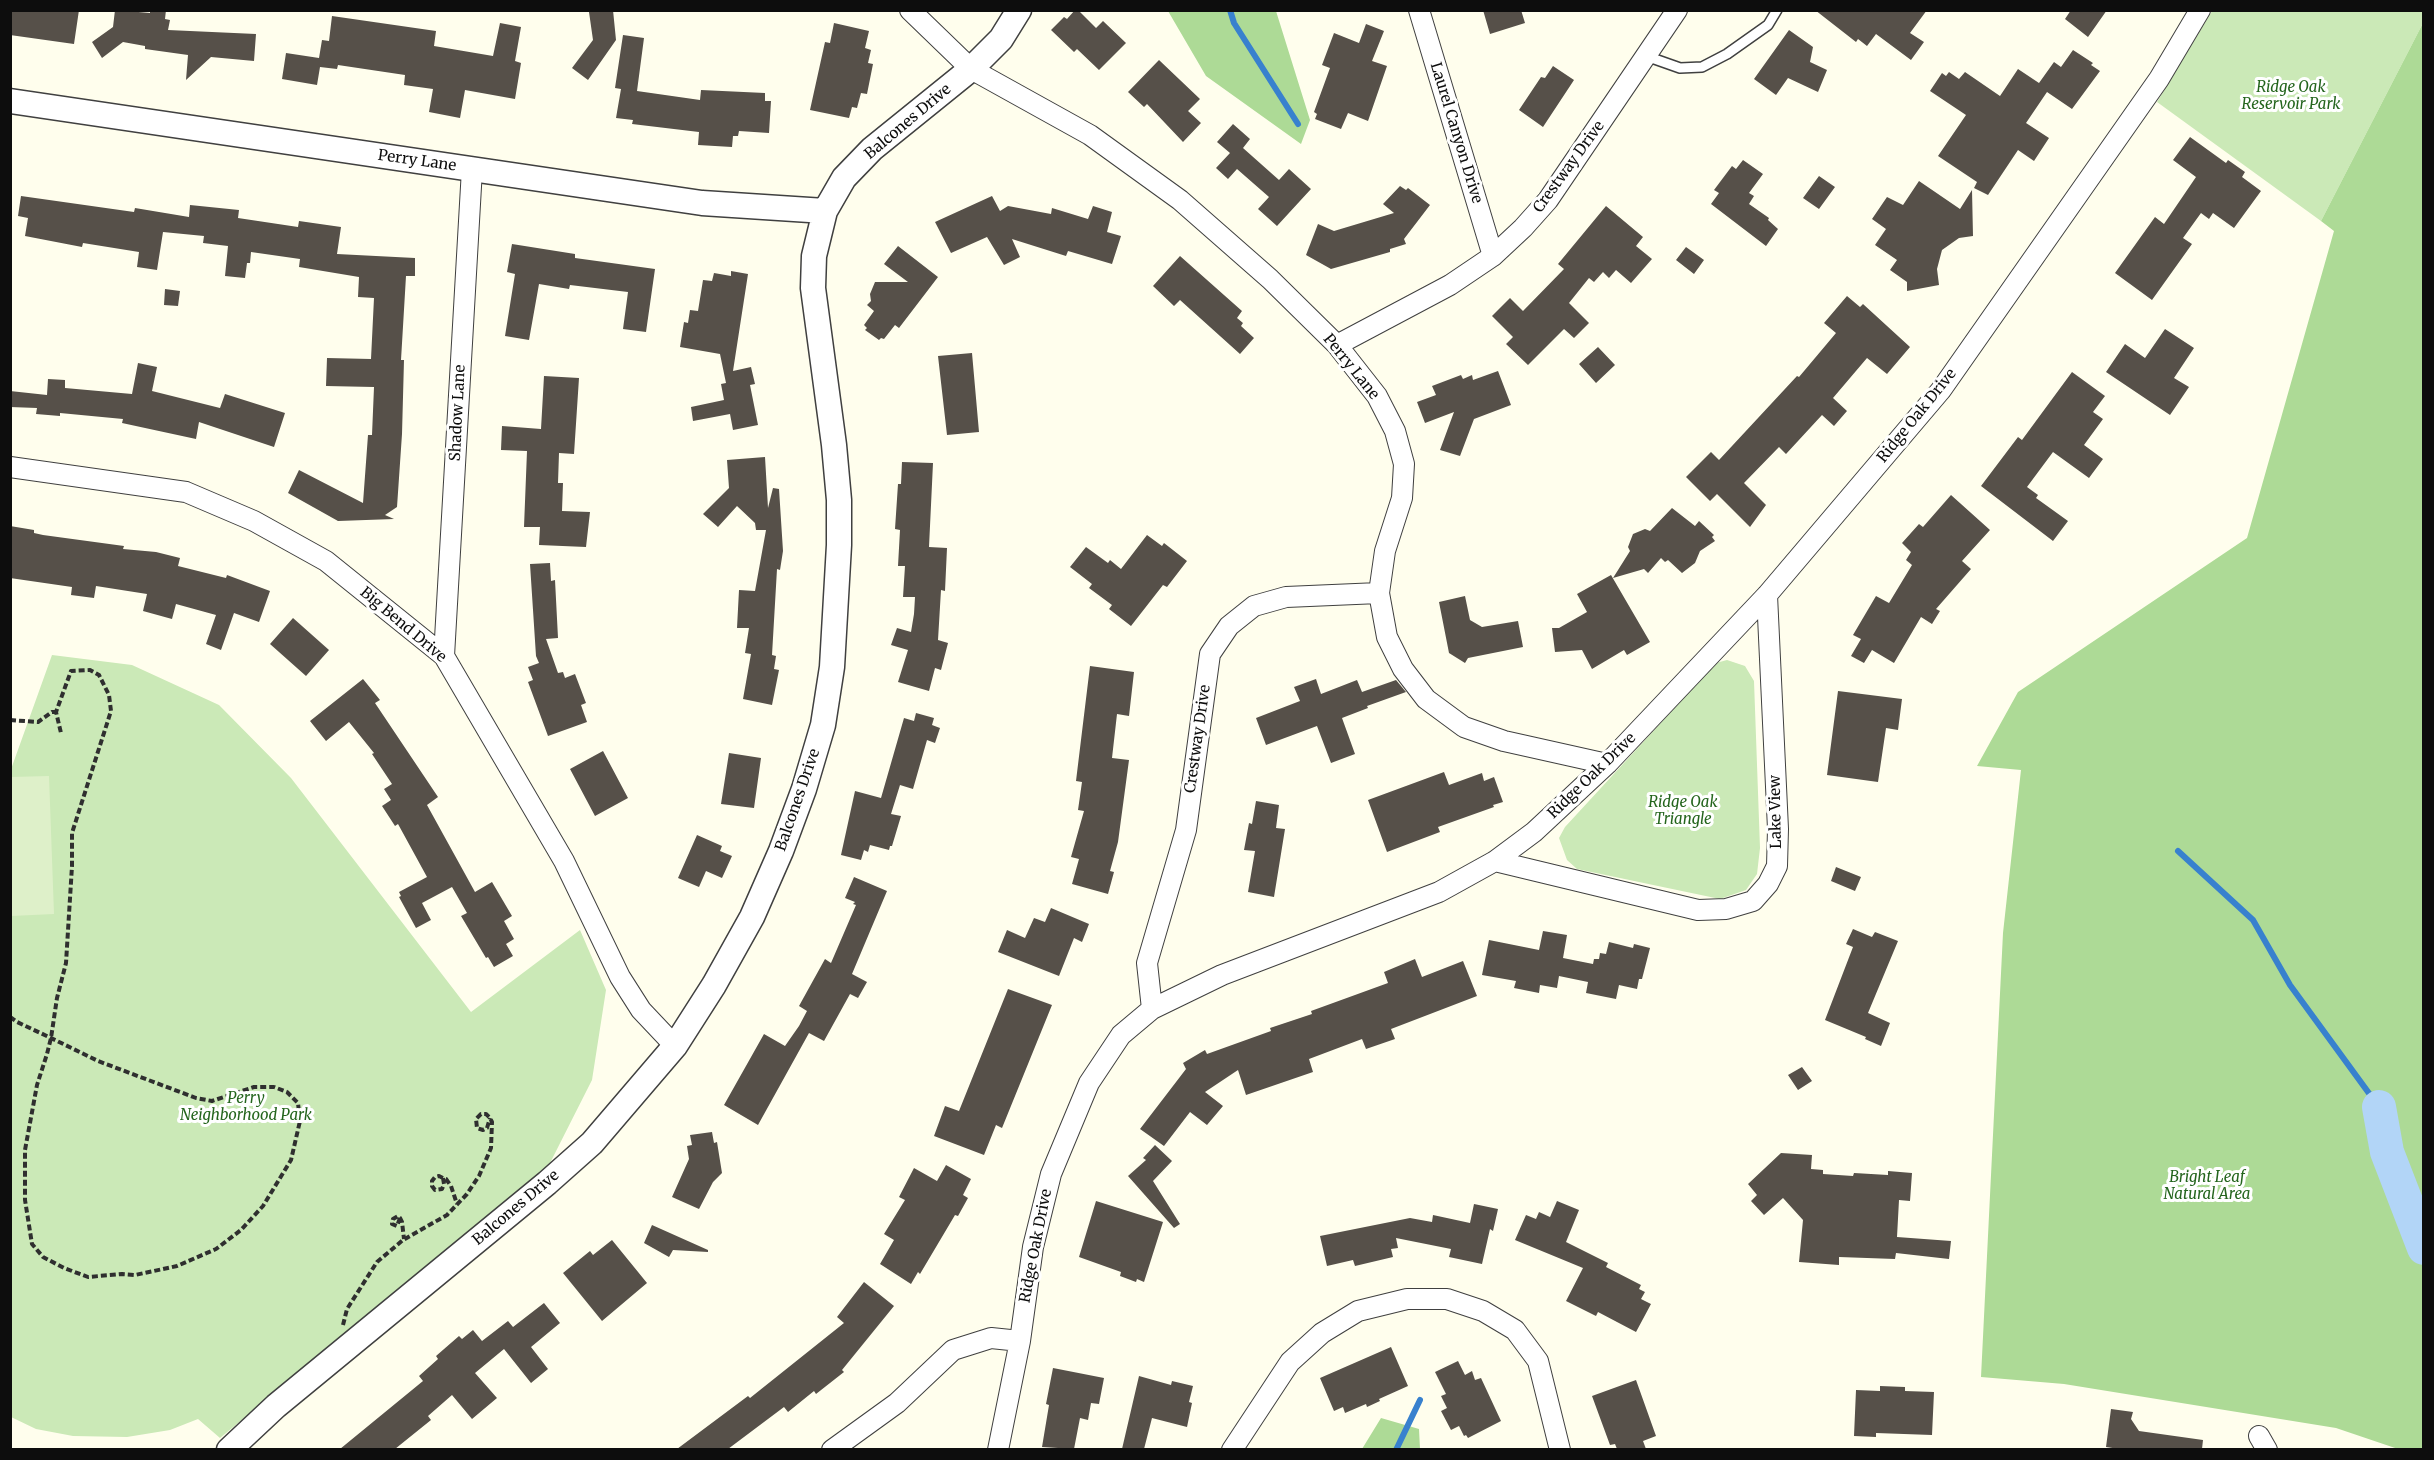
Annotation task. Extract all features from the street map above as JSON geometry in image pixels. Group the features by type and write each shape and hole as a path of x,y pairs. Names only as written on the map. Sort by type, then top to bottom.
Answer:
{"street":[{"name":"Perry Lane","path":"910,10 971,69 1090,135 1180,200 1270,279 1337,345 1377,396 1395,431 1404,464 1402,498 1385,551 1378,593 1387,637 1402,669 1426,699 1464,727 1504,741 1607,764"},
{"name":"Balcones Drive","path":"230,1449 276,1406 583,1151 675,1046 714,985 752,917 781,851 824,725 833,647 839,545 834,445 813,288 814,256 825,211 844,178 872,149 971,69 1001,39 1019,10"},
{"name":"Laurel Canyon Drive","path":"1419,10 1493,256"},
{"name":"Crestway Drive","path":"1337,345 1450,285 1493,256 1523,228 1548,200 1677,10"},
{"name":"Ridge Oak Drive","path":"998,1449 1020,1341 1033,1247 1051,1174 1089,1083 1121,1035 1152,1009 1222,975 1439,892 1495,861 1534,832 1607,764 1767,595 1941,390 2159,79 2200,10"},
{"name":"Perry Lane","path":"10,101 702,203 825,211"},
{"name":"Shadow Lane","path":"444,656 472,169"},
{"name":"Big Bend Drive","path":"10,467 186,492 254,521 326,561 444,656 564,861 620,977 641,1010 675,1046"},
{"name":"Crestway Drive","path":"1152,1009 1147,963 1186,830 1210,654 1229,626 1254,606 1286,597 1378,593"},
{"name":"Lake View","path":"1495,861 1698,910 1726,909 1753,901 1767,884 1777,866 1778,829 1767,595"},
{"path":"1232,1449 1290,1362 1322,1333 1358,1311 1407,1299 1447,1299 1483,1311 1515,1330 1538,1361 1560,1449"},
{"path":"832,1449 897,1403 953,1350 991,1338 1020,1341"}],"lane":[{"path":"1646,56 1680,68 1702,67 1726,54 1768,25 1777,10"}],"path":[{"path":"10,1017 51,1038 98,1061 196,1098 212,1101 254,1087 274,1087 287,1092 298,1103 298,1135 291,1160 263,1206 241,1230 216,1249 177,1266 135,1275 88,1277 43,1257 32,1244 27,1219 25,1150 37,1085 51,1038 57,998 66,963 72,833 111,711 109,695 99,675 90,670 71,671 56,712 61,734"},
{"path":"10,720 38,722 52,712 56,712"},
{"path":"342,1329 347,1309 377,1262 404,1239 447,1215 479,1176 491,1148 492,1122 490,1118 486,1114 481,1114 475,1123 477,1128 483,1130 487,1128 490,1118"},
{"path":"443,1178 451,1186 457,1205"},
{"path":"400,1218 404,1239"}],"green space":[{"path":"1168,11 1276,11 1310,120 1301,144 1206,76"},
{"name":"Ridge Oak Reservoir Park","path":"2212,11 2423,11 2423,23 2321,221 2157,102"},
{"name":"Bright Leaf Natural Area","path":"2423,23 2424,1449 2401,1450 2336,1428 2064,1384 1981,1377 2003,933 2021,770 1977,766 2018,692 2247,538 2334,231 2321,221"},
{"name":"Perry Neighborhood Park","path":"52,655 132,665 219,705 291,778 471,1012 580,930 606,990 592,1080 549,1165 220,1438 198,1419 170,1430 127,1437 73,1436 36,1429 11,1417 10,772"},
{"name":"Ridge Oak Triangle","path":"1727,660 1745,666 1754,681 1760,848 1757,874 1746,890 1720,899 1577,869 1567,860 1559,838 1565,827 1716,663"},
{"path":"49,776 54,914 11,916 11,777"},
{"path":"1381,1418 1419,1429 1420,1449 1362,1449"}],"building":[{"path":"10,10 79,10 74,44 10,35"},
{"path":"115,10 150,13 150,10 166,10 165,19 170,20 168,30 256,34 254,61 211,57 186,80 188,55 145,49 145,46 123,42 102,58 92,42 113,27"},
{"path":"613,10 616,40 588,80 572,68 593,40 589,12"},
{"path":"1078,10 1096,28 1103,21 1126,43 1099,70 1077,49 1074,52 1051,30"},
{"path":"1483,10 1521,10 1525,23 1490,34"},
{"path":"1815,10 1927,10 1910,33 1924,42 1911,60 1876,34 1867,46 1858,39 1856,42"},
{"path":"2071,10 2107,10 2088,37 2065,19"},
{"path":"332,16 436,31 434,46 493,56 500,23 521,27 515,61 521,63 515,99 465,90 460,118 429,112 433,89 404,85 405,75 338,65 337,69 320,67 317,85 282,79 286,53 319,58 322,40 329,41"},
{"path":"834,23 869,31 865,48 871,50 868,63 873,64 867,94 861,93 857,108 852,107 849,118 810,110 825,42 830,43"},
{"path":"1366,24 1384,31 1372,61 1387,66 1368,121 1348,113 1341,129 1315,119 1317,114 1314,112 1330,68 1322,65 1334,33 1359,43"},
{"path":"1789,30 1813,47 1810,62 1827,70 1818,92 1788,78 1776,95 1754,79"},
{"path":"623,35 644,38 637,91 700,100 701,90 765,93 765,101 771,101 769,133 739,131 738,136 733,136 732,147 698,145 699,132 632,124 633,120 616,118 621,89 615,88"},
{"path":"2073,50 2093,63 2091,65 2100,71 2072,109 2047,92 2026,123 2049,138 2034,161 2018,150 1988,195 1974,188 1977,182 1938,156 1966,115 1930,91 1942,73 1946,76 1949,72 1959,79 1965,72 2000,96 2018,69 2039,83 2054,62 2061,67"},
{"path":"1159,60 1200,99 1188,111 1201,123 1183,142 1147,104 1144,107 1128,92"},
{"path":"1553,66 1574,80 1543,127 1519,110 1541,77 1545,78"},
{"path":"1233,124 1250,139 1243,148 1279,180 1289,169 1311,189 1277,226 1258,209 1269,197 1237,169 1228,179 1216,168 1230,153 1217,142"},
{"path":"2190,137 2226,163 2228,160 2245,172 2242,177 2261,191 2234,228 2213,213 2209,219 2201,213 2183,238 2192,244 2152,300 2115,273 2155,217 2164,224 2196,177 2173,160"},
{"path":"1743,160 1763,174 1749,193 1754,196 1749,204 1769,218 1768,220 1778,229 1766,246 1711,204 1719,193 1714,190 1732,166 1736,169"},
{"path":"1819,176 1835,187 1819,209 1803,198"},
{"path":"1919,181 1960,209 1972,190 1973,236 1959,238 1942,250 1937,269 1939,285 1907,291 1907,282 1890,270 1897,260 1875,245 1886,229 1872,219 1887,197 1903,205"},
{"path":"1400,186 1406,190 1408,188 1430,205 1404,239 1406,244 1390,249 1390,252 1331,269 1306,255 1318,224 1334,231 1394,213 1383,204"},
{"path":"21,196 134,212 135,208 189,217 190,205 239,210 238,218 298,227 299,221 341,227 337,254 415,258 415,276 406,276 401,360 404,360 402,434 397,507 385,515 394,519 338,521 288,493 299,470 363,503 368,435 372,435 374,387 326,386 327,358 371,359 374,298 358,297 359,277 299,267 300,259 251,252 245,278 225,276 228,246 203,243 204,236 163,232 157,270 137,267 139,252 83,243 82,247 25,236 28,218 18,216"},
{"path":"992,196 1000,211 1008,206 1051,214 1052,208 1088,219 1093,206 1112,212 1107,232 1121,236 1112,264 1068,251 1066,256 1012,239 1020,257 1004,265 987,237 951,253 935,222"},
{"path":"1606,206 1643,237 1636,246 1652,259 1631,283 1616,270 1609,278 1603,272 1594,282 1589,278 1569,303 1589,323 1574,338 1564,329 1528,365 1506,344 1513,337 1492,316 1510,298 1523,311 1564,269 1558,264"},
{"path":"512,244 575,254 575,258 655,269 646,332 623,329 628,292 570,285 569,289 539,284 529,340 505,336 515,274 507,272"},
{"path":"898,246 938,277 899,328 895,325 884,339 879,340 865,330 867,328 864,325 874,311 867,305 871,301 870,294 875,282 908,282 884,264"},
{"path":"1686,247 1704,260 1694,274 1676,260"},
{"path":"1180,256 1242,311 1237,318 1243,323 1241,326 1254,338 1240,354 1180,300 1174,306 1153,286"},
{"path":"731,271 748,274 733,371 751,367 755,384 750,385 758,425 733,430 730,414 693,421 691,407 724,400 721,384 726,383 720,354 680,347 684,322 688,323 690,310 698,311 703,280 712,281 714,273 731,276"},
{"path":"165,289 180,291 178,306 164,305"},
{"path":"1847,296 1860,307 1863,304 1910,347 1887,374 1867,358 1833,398 1847,411 1834,426 1822,415 1786,454 1779,447 1744,483 1766,505 1750,527 1717,494 1710,501 1686,477 1711,452 1719,460 1797,376 1799,377 1836,333 1824,323"},
{"path":"2165,329 2194,348 2174,378 2189,387 2170,415 2106,372 2125,344 2145,358"},
{"path":"1598,347 1615,365 1596,383 1579,364"},
{"path":"972,353 979,432 947,435 938,356"},
{"path":"138,363 157,367 152,391 220,408 225,394 285,413 274,447 199,422 196,439 122,423 123,419 60,413 60,416 36,414 37,408 10,407 10,391 47,395 48,379 65,380 65,388 132,394"},
{"path":"1498,371 1511,405 1474,419 1460,456 1440,450 1454,412 1425,423 1417,402 1436,395 1432,386 1461,375 1463,379 1472,375 1473,380"},
{"path":"2072,372 2105,396 2093,412 2103,419 2084,445 2103,459 2089,478 2053,452 2027,487 2038,495 2036,498 2068,521 2053,541 1981,486 2018,437 2022,440"},
{"path":"544,376 579,378 574,454 559,453 558,483 563,483 562,511 590,512 586,547 539,545 540,527 524,527 527,451 501,450 502,426 541,429"},
{"path":"765,457 768,508 773,488 779,489 783,551 780,570 777,569 772,655 776,656 774,669 779,670 772,705 743,699 751,654 745,653 749,628 737,628 739,590 755,591 766,530 756,530 755,523 737,506 718,527 703,514 729,488 727,460"},
{"path":"902,462 933,463 929,547 947,548 945,591 941,590 938,640 948,643 941,670 935,668 929,691 898,682 908,650 891,645 897,628 911,632 914,614 915,597 903,597 905,566 898,566 900,530 895,529"},
{"path":"1951,495 1990,530 1962,561 1971,569 1936,609 1940,611 1932,624 1921,617 1894,663 1872,650 1864,663 1851,656 1861,639 1853,635 1876,596 1889,603 1912,565 1906,560 1911,552 1902,543 1919,524 1923,527"},
{"path":"1672,508 1695,526 1699,521 1714,535 1712,537 1715,541 1700,551 1695,563 1682,573 1668,560 1665,562 1661,558 1648,573 1644,569 1613,578 1630,551 1628,547 1633,534 1645,529 1650,531"},
{"path":"10,526 34,530 34,533 43,535 124,546 123,549 156,552 180,558 178,566 226,578 227,575 270,591 259,622 234,613 221,650 206,644 216,615 176,604 172,619 143,611 147,594 96,586 94,598 71,595 72,587 10,578"},
{"path":"1147,535 1162,546 1164,543 1187,561 1167,587 1163,585 1131,626 1109,609 1112,605 1089,588 1092,584 1070,567 1086,547 1108,563 1110,560 1121,569"},
{"path":"550,563 551,581 555,580 558,638 546,639 558,673 563,672 565,678 575,674 586,703 581,705 587,722 548,736 528,682 533,680 528,667 539,663 536,656 530,564"},
{"path":"1611,575 1650,642 1627,655 1624,650 1592,669 1582,650 1555,652 1552,628 1559,628 1587,612 1577,594"},
{"path":"1465,596 1470,620 1482,627 1518,621 1523,647 1468,658 1465,663 1449,653 1439,602"},
{"path":"293,618 329,650 306,676 270,644"},
{"path":"1090,666 1134,672 1129,716 1117,714 1112,758 1129,760 1118,842 1110,871 1114,872 1108,894 1072,884 1079,859 1071,857 1084,811 1078,810 1082,782 1076,781"},
{"path":"363,679 380,700 375,703 438,797 427,805 475,892 492,882 512,916 504,921 514,939 506,944 513,956 494,967 488,957 486,958 461,916 467,913 452,887 422,903 431,920 416,928 399,897 401,896 399,892 427,877 398,824 395,826 382,806 391,800 384,789 392,784 372,754 374,753 349,722 326,741 310,721"},
{"path":"1316,679 1321,694 1357,680 1362,692 1396,680 1406,692 1342,718 1355,754 1331,763 1317,726 1266,745 1256,718 1300,701 1294,687"},
{"path":"1838,691 1902,699 1898,730 1886,728 1878,782 1827,775"},
{"path":"916,713 934,718 932,725 940,728 935,743 927,740 913,789 900,785 891,814 901,816 892,846 889,850 870,845 868,852 864,850 861,860 841,855 855,791 881,798 904,718 914,721"},
{"path":"603,751 628,798 595,816 570,769"},
{"path":"729,753 761,758 754,808 721,804"},
{"path":"1444,772 1449,785 1482,773 1484,781 1494,777 1503,802 1438,827 1440,832 1387,852 1368,800"},
{"path":"1256,801 1279,805 1276,828 1285,829 1274,897 1248,892 1255,851 1244,850"},
{"path":"697,835 722,846 720,851 732,856 722,878 706,871 699,887 678,878"},
{"path":"1836,867 1861,877 1855,891 1831,881"},
{"path":"854,877 887,891 852,974 867,982 858,998 850,994 824,1041 809,1033 758,1125 724,1105 764,1034 785,1046 799,1026 807,1011 799,1006 825,959 831,963 856,905 853,904 855,902 845,898"},
{"path":"1051,908 1089,924 1082,942 1074,938 1059,976 998,952 1007,930 1025,938 1034,918 1045,922"},
{"path":"1853,929 1872,937 1875,932 1898,941 1868,1013 1890,1023 1881,1046 1865,1039 1866,1037 1825,1020 1853,947 1846,944"},
{"path":"1543,931 1567,935 1563,958 1593,964 1594,959 1599,959 1600,953 1606,954 1609,942 1633,948 1634,944 1650,948 1637,989 1619,985 1616,999 1586,993 1588,982 1559,976 1557,988 1540,985 1539,993 1514,988 1516,981 1482,975 1489,940 1539,950"},
{"path":"1415,959 1422,977 1463,961 1477,996 1391,1029 1395,1039 1366,1049 1362,1039 1309,1059 1313,1072 1246,1095 1238,1070 1205,1092 1223,1106 1207,1125 1190,1112 1164,1146 1140,1129 1186,1069 1183,1063 1205,1050 1207,1054 1271,1031 1270,1028 1312,1014 1311,1011 1388,983 1384,972"},
{"path":"1008,989 1052,1005 1002,1128 996,1125 984,1155 934,1136 945,1106 959,1111"},
{"path":"1802,1067 1812,1081 1798,1090 1788,1075"},
{"path":"712,1132 714,1143 717,1142 722,1173 713,1182 699,1209 672,1197 689,1159 687,1146 692,1145 690,1135"},
{"path":"1155,1145 1172,1161 1153,1181 1180,1224 1174,1228 1128,1176 1146,1160 1143,1158"},
{"path":"1781,1153 1812,1155 1811,1169 1823,1170 1823,1174 1853,1176 1854,1173 1888,1175 1888,1171 1912,1173 1910,1201 1899,1200 1897,1237 1951,1241 1949,1259 1896,1253 1895,1259 1839,1257 1839,1265 1799,1262 1803,1220 1783,1198 1764,1215 1751,1201 1757,1195 1748,1184"},
{"path":"946,1165 971,1179 963,1195 968,1198 958,1216 955,1215 920,1274 918,1272 911,1284 880,1264 894,1240 884,1234 905,1200 899,1197 914,1168 937,1181"},
{"path":"1096,1201 1163,1222 1144,1282 1137,1279 1136,1282 1120,1276 1121,1272 1079,1257"},
{"path":"1557,1201 1579,1210 1566,1242 1608,1263 1606,1267 1641,1285 1639,1289 1645,1292 1641,1299 1651,1304 1636,1332 1598,1312 1596,1316 1566,1301 1583,1268 1515,1240 1526,1215 1536,1219 1539,1212 1550,1217"},
{"path":"1474,1204 1498,1209 1493,1231 1490,1229 1482,1264 1449,1257 1451,1249 1396,1238 1398,1248 1391,1249 1393,1257 1355,1266 1353,1260 1327,1266 1320,1236 1410,1218 1432,1222 1433,1215 1470,1223"},
{"path":"652,1225 708,1250 708,1252 673,1250 669,1257 644,1243"},
{"path":"612,1240 647,1283 602,1321 563,1273 590,1251 593,1255"},
{"path":"864,1282 894,1306 842,1370 844,1372 816,1394 814,1391 788,1412 784,1407 728,1449 677,1449 748,1396 750,1398 844,1323 837,1317"},
{"path":"544,1303 560,1323 531,1347 548,1369 531,1383 504,1349 475,1373 497,1398 472,1419 452,1395 428,1416 431,1420 395,1449 340,1449 423,1381 419,1376 438,1359 436,1356 459,1336 462,1339 473,1330 482,1341 508,1321 513,1327"},
{"path":"1391,1347 1408,1386 1367,1407 1366,1404 1345,1413 1343,1407 1334,1411 1320,1378"},
{"path":"1458,1361 1465,1375 1472,1371 1475,1380 1481,1378 1501,1421 1468,1438 1464,1436 1459,1426 1451,1430 1441,1411 1447,1408 1441,1396 1446,1394 1435,1372"},
{"path":"1053,1368 1104,1378 1099,1404 1091,1403 1088,1420 1080,1418 1074,1449 1042,1447 1049,1405 1046,1404"},
{"path":"1139,1376 1171,1385 1172,1381 1193,1386 1187,1427 1152,1418 1144,1449 1122,1449"},
{"path":"1636,1380 1656,1436 1643,1441 1646,1449 1617,1449 1615,1444 1610,1445 1592,1396"},
{"path":"1880,1386 1905,1387 1905,1391 1934,1392 1932,1435 1876,1433 1876,1437 1854,1436 1856,1390 1880,1391"},
{"path":"2111,1409 2133,1412 2131,1419 2139,1431 2203,1440 2202,1449 2106,1447"}],"waterway":[{"path":"1230,10 1234,23 1298,124"},
{"path":"2178,851 2253,920 2290,985 2379,1107"},
{"path":"2379,1107 2387,1152 2424,1248"},
{"path":"1396,1450 1420,1400"}]}
